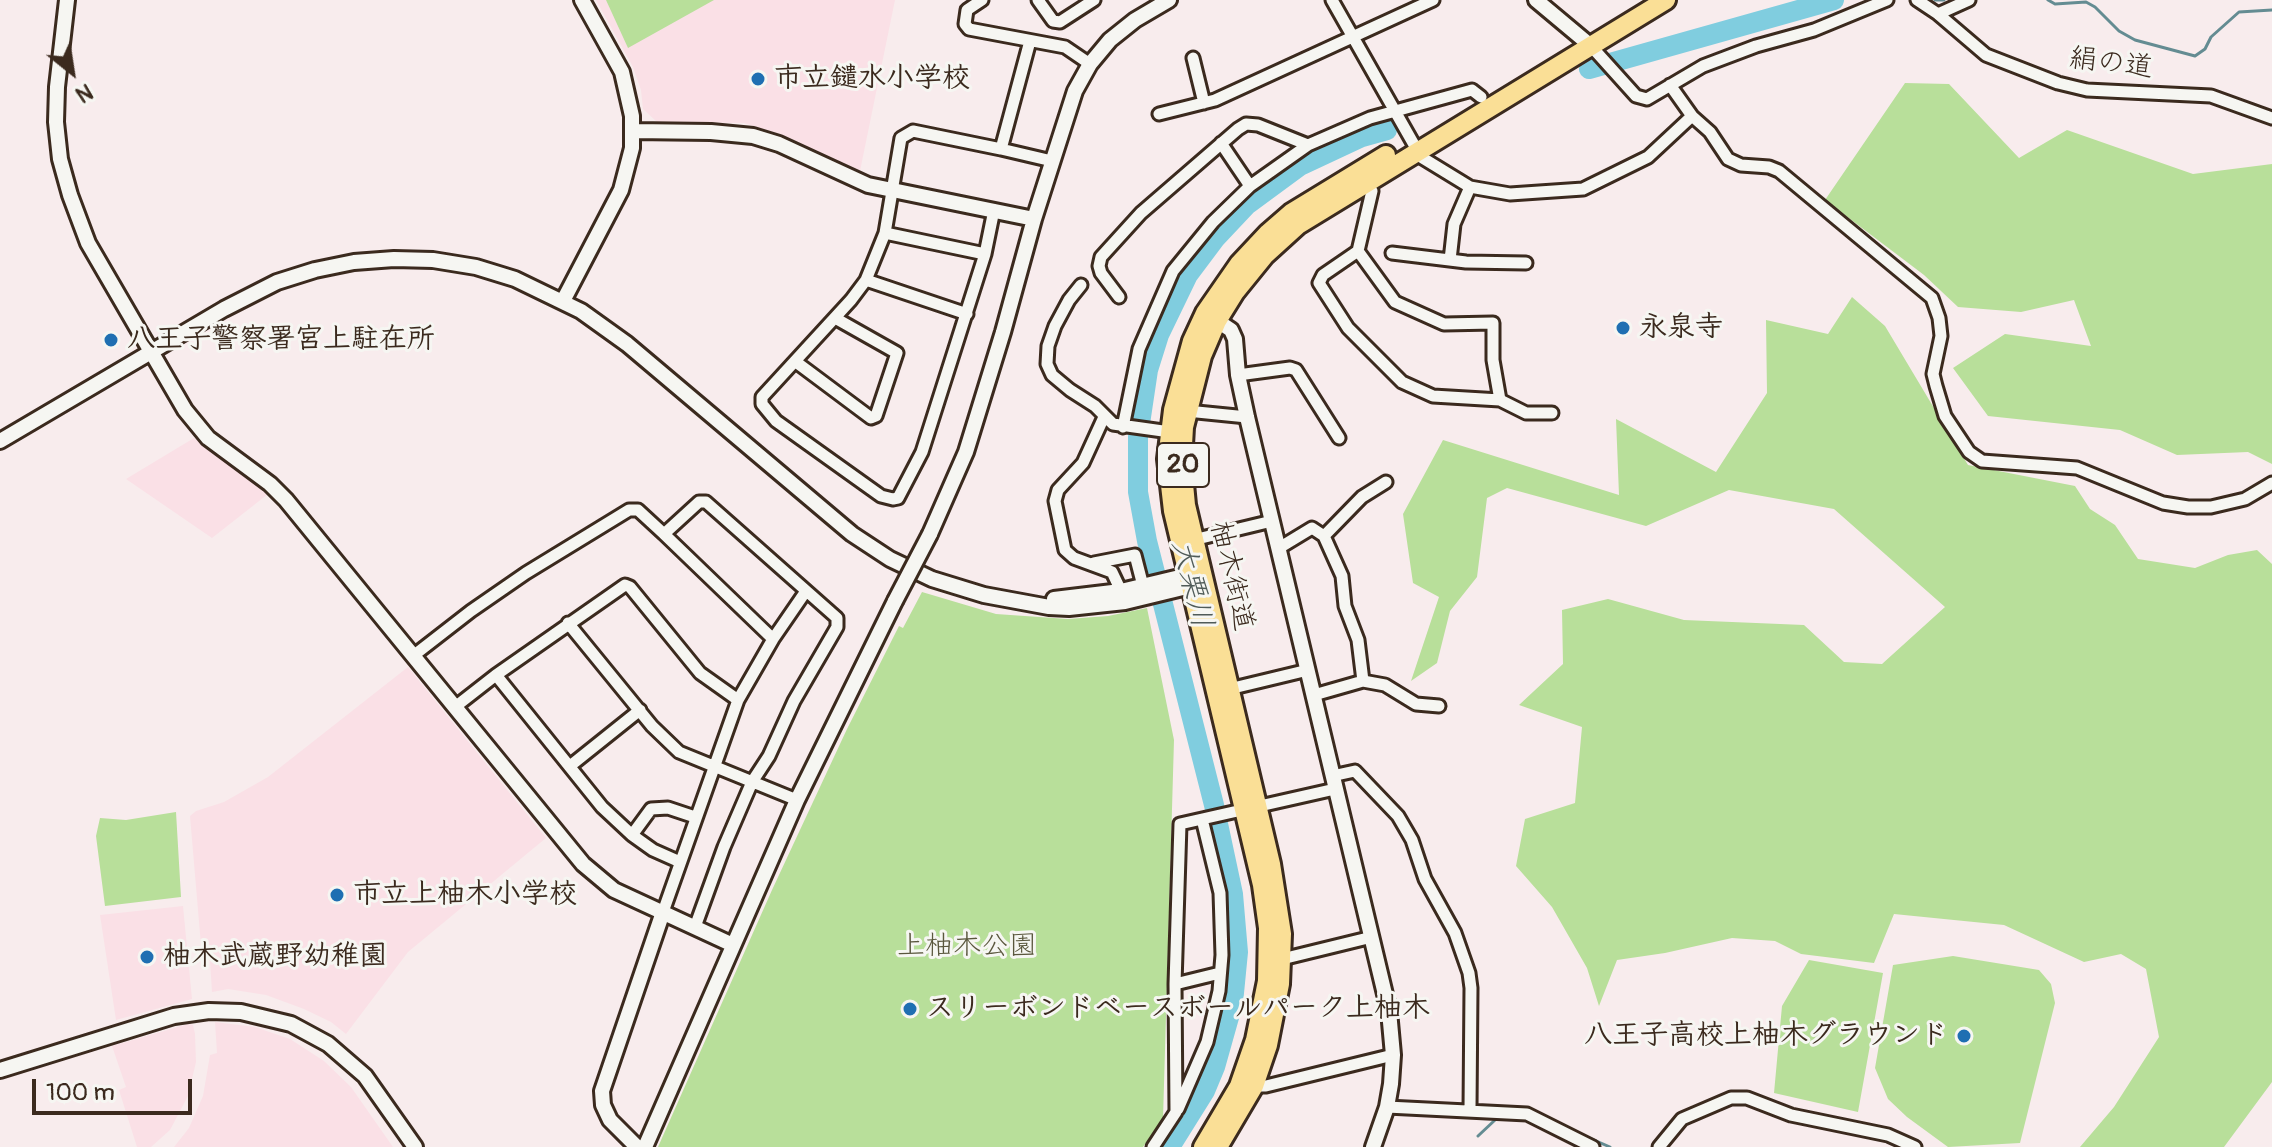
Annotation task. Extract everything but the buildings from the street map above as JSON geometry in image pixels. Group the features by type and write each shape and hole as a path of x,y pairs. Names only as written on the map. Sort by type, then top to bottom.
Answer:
{"main road":[{"name":"柚木街道","path":"1218,1147 1254,1086 1273,1028 1282,959 1278,899 1243,809 1229,689 1170,493 1161,431 1186,359 1239,264 1279,222 1481,97 1591,46 1642,0"},
{"name":"柚木街道","path":"1203,1147 1242,1079 1255,1040 1267,981 1268,939 1265,899 1194,580 1193,540 1183,474 1187,411 1211,317 1281,240 1317,212 1366,181 1411,141 1591,46 1666,0"}],"street":[{"path":"67,0 56,122 60,159 74,209 88,243 196,425 219,448 270,484 286,500 583,864 614,890 733,945"},
{"path":"563,301 621,190 630,158 633,131 631,106 622,72 582,0"},
{"path":"982,0 967,10 964,17 969,29 1069,49 1090,64"},
{"path":"1038,0 1053,21 1060,22 1094,0"},
{"path":"645,1147 797,800 930,534 966,452 1070,103 1090,64 1121,30 1169,0"},
{"path":"1332,0 1411,141 1426,161 1470,187 1496,194 1583,189 1648,157 1692,116"},
{"path":"1159,114 1204,103 1433,0"},
{"path":"1536,0 1591,46 1636,96 1644,99 1718,60 1814,30 1887,0"},
{"name":"絹の道","path":"1917,0 1986,55 2058,83 2087,90 2211,96 2272,118"},
{"path":"1938,14 1969,0"},
{"path":"1001,149 1030,41"},
{"path":"1193,58 1204,103"},
{"path":"1670,85 1692,116 1710,132 1728,159 1741,165 1779,171 1932,298 1941,336 1933,374 1945,416 1969,452 1982,461 2077,468 2163,503 2188,507 2211,507 2245,499 2272,483"},
{"path":"1125,427 1129,388 1139,349 1173,271 1213,222 1250,186 1308,145 1370,118 1395,114 1472,90 1481,97"},
{"path":"1119,297 1101,273 1101,257 1141,213 1221,143 1246,124 1258,125 1308,145"},
{"path":"633,131 753,136 779,144 848,178 1034,219"},
{"path":"994,210 985,254 922,452 896,499 881,496 776,421 762,404 762,397 866,280 885,233 901,138 913,131 1052,161"},
{"path":"1221,143 1250,186"},
{"path":"1366,181 1372,191 1358,251 1323,275 1319,283 1348,328 1402,382 1433,396 1500,400 1526,413 1552,413"},
{"path":"1450,260 1454,224 1470,187"},
{"path":"885,233 985,254"},
{"path":"1358,251 1395,302 1444,324 1493,323 1493,360 1500,400"},
{"path":"1392,253 1450,260 1526,263"},
{"path":"0,441 224,309 277,282 315,270 365,261 408,259 464,265 515,279 563,301 627,344 866,544 900,565 942,583 984,595 1049,607 1090,607 1147,589"},
{"path":"866,280 967,314"},
{"path":"1081,285 1069,300 1048,346 1047,364 1052,375 1095,406 1113,424 1161,431"},
{"path":"1211,317 1231,330 1235,339 1238,375 1247,417 1389,1011 1393,1055 1387,1107 1373,1147"},
{"path":"796,362 871,418 876,416 897,353 835,318"},
{"path":"1238,375 1290,368 1296,370 1339,438"},
{"path":"1187,411 1247,417"},
{"path":"1104,417 1083,463 1058,490 1055,501 1065,550 1074,558 1112,572 1121,591"},
{"path":"1324,536 1362,497 1386,482"},
{"path":"664,534 699,502 706,502 837,618 837,627 794,701 769,756 752,782 695,927"},
{"path":"413,656 526,573 629,510 638,510 773,639"},
{"path":"1193,540 1272,521"},
{"path":"1279,548 1312,528 1324,536 1342,576 1345,606 1358,640 1363,681"},
{"path":"1093,563 1135,555 1147,589"},
{"path":"1018,601 1147,589 1194,580"},
{"path":"455,707 625,585 630,587 700,673 738,700"},
{"path":"637,1147 610,1120 603,1105 602,1091 738,700 773,639 806,591"},
{"path":"568,623 679,752 797,800"},
{"path":"1229,689 1308,670"},
{"path":"496,675 602,807 653,850 680,862"},
{"path":"1314,695 1363,681 1385,685 1416,704 1439,706"},
{"path":"570,766 640,710"},
{"path":"1176,1112 1175,984 1180,824 1334,782 1355,771 1398,816 1412,840 1425,879 1455,933 1469,973 1470,1109"},
{"path":"632,835 651,809 668,808 695,817"},
{"path":"1153,1147 1176,1112 1207,1042 1219,991 1220,893 1204,819"},
{"path":"1282,959 1372,937"},
{"path":"1175,984 1220,973"},
{"path":"0,1070 174,1016 209,1011 253,1014 291,1024 339,1052 380,1094 415,1147"},
{"path":"1254,1086 1266,1086 1393,1055"},
{"path":"1659,1147 1682,1119 1731,1098 1747,1098 1791,1115 1888,1135 1915,1147"},
{"path":"1387,1107 1527,1114 1593,1147"}],"shaded area":[{"name":"市立鑓水小学校","path":"596,0 895,0 860,171 785,136 744,123 657,122 643,109 641,90 633,67"},
{"path":"194,438 268,494 212,538 126,479"},
{"name":"市立上柚木小学校","path":"408,667 546,838 408,952 346,1034 331,1022 266,995 228,989 212,992 210,961 202,957 190,816 224,802 268,777"},
{"name":"柚木武蔵野幼稚園","path":"183,906 192,999 116,1020 100,915"},
{"path":"215,1022 255,1027 290,1039 324,1061 351,1087 393,1147 174,1147 189,1128 203,1096 210,1055 217,1053"},
{"path":"193,1025 195,1034 196,1062 188,1096 170,1130 151,1147 137,1147 119,1090 126,1087 112,1046"}],"green space":[{"path":"606,0 714,0 628,48"},
{"path":"1905,83 1949,84 2019,158 2067,130 2193,174 2272,164 2272,464 2248,452 2177,455 2120,430 1988,416 1953,368 2005,334 2091,346 2074,300 2021,312 1958,307 1924,275 1825,200"},
{"path":"1852,297 1885,326 1968,465 2075,486 2090,509 2115,525 2138,559 2195,568 2228,555 2257,550 2272,564 2272,1082 2224,1147 2080,1147 2114,1107 2159,1037 2146,969 2121,954 2084,962 2004,925 1894,914 1874,963 1801,954 1775,941 1732,938 1617,960 1599,1006 1587,968 1552,907 1516,866 1525,819 1575,803 1582,727 1519,705 1563,664 1562,610 1608,599 1684,620 1804,625 1844,662 1882,664 1945,607 1834,509 1729,490 1646,526 1507,488 1487,498 1477,577 1450,611 1437,663 1411,681 1439,597 1413,583 1403,514 1443,440 1619,495 1616,419 1716,472 1767,393 1766,320 1828,334"},
{"name":"上柚木公園","path":"922,592 996,614 1068,619 1108,616 1147,608 1174,740 1163,1119 1143,1147 658,1147 847,729 899,626 903,628"},
{"path":"176,812 181,897 105,906 96,836 100,818 126,820"},
{"name":"八王子高校上柚木グラウンド","path":"1953,956 2039,970 2051,984 2055,1003 2020,1143 1948,1147 1888,1099 1875,1068 1893,965"},
{"name":"八王子高校上柚木グラウンド","path":"1809,960 1883,973 1858,1112 1774,1093 1782,1006"}],"waterway":[{"name":"大栗川","path":"1589,69 1834,0"},
{"path":"1935,0 1944,0"},
{"path":"2048,0 2055,4 2086,2 2119,31 2135,40 2195,56 2239,12 2272,10"},
{"name":"大栗川","path":"1170,1147 1205,1091 1215,1067 1233,1003 1238,952 1233,894 1214,805 1147,541 1138,492 1138,437 1148,370 1159,335 1188,275 1215,239 1247,205 1300,166 1362,137 1387,130"},
{"path":"1478,1136 1495,1120"},
{"path":"1562,1126 1610,1147"}],"place":[{"name":"市立鑓水小学校","path":"758,79"},
{"name":"永泉寺","path":"1623,328"},
{"name":"八王子警察署宮上駐在所","path":"111,340"},
{"name":"市立上柚木小学校","path":"337,895"},
{"name":"柚木武蔵野幼稚園","path":"147,957"},
{"name":"スリーボンドベースボールパーク上柚木","path":"910,1009"},
{"name":"八王子高校上柚木グラウンド","path":"1964,1036"}]}
